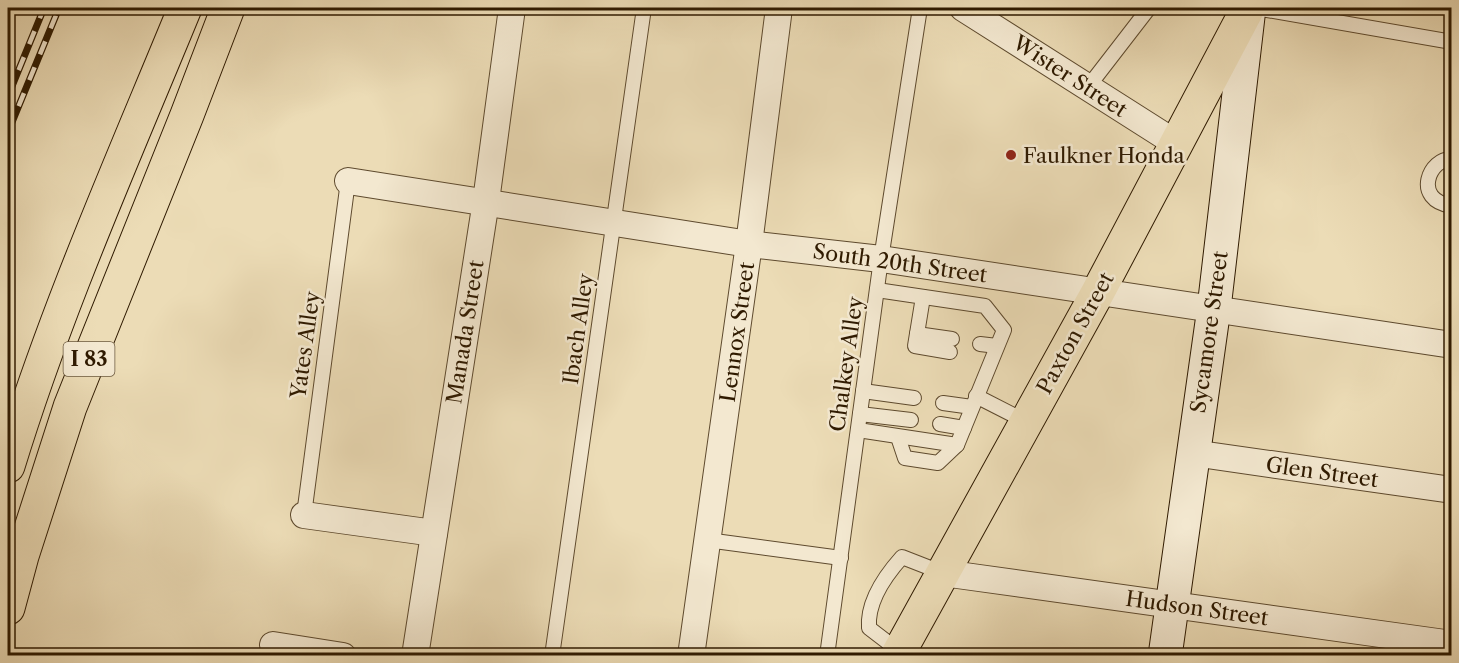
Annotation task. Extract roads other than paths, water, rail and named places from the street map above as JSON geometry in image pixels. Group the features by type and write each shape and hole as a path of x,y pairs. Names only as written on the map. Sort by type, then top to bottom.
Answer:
{"main road":[{"name":"I 83","path":"8,466 30,393 185,8"},
{"name":"I 83","path":"8,608 22,556 70,407 188,115 228,8"},
{"name":"Paxton Street","path":"898,653 1098,292 1249,8"},
{"name":"Sycamore Street","path":"1165,656 1214,308 1249,8"}],"street":[{"name":"Manada Street","path":"415,656 486,201 512,8"},
{"name":"Lennox Street","path":"691,656 749,244 779,8"},
{"name":"Wister Street","path":"963,8 1177,144"},
{"name":"South 20th Street","path":"348,181 749,244 881,259 1452,345"},
{"name":"Glen Street","path":"1193,453 1452,490"},
{"path":"304,515 434,533"},
{"name":"Hudson Street","path":"943,573 1452,644"},
{"path":"273,645 343,656"}],"lane":[{"name":"Ibach Alley","path":"552,656 644,8"},
{"name":"Chalkey Alley","path":"827,656 881,259 920,8"},
{"path":"1088,87 1149,8"},
{"path":"1256,8 1452,42"},
{"path":"1452,159 1437,163 1431,173 1428,188 1430,197 1439,204 1452,206"},
{"name":"Yates Alley","path":"304,515 348,181"},
{"path":"877,290 985,306 1004,330 987,352 974,401 957,445 938,463 905,458 898,437"},
{"path":"923,297 915,346 951,345"},
{"path":"863,391 914,398"},
{"path":"943,403 974,401 1025,422"},
{"path":"860,414 911,420"},
{"path":"940,424 964,428"},
{"path":"858,430 957,445"},
{"path":"707,540 841,558"},
{"path":"898,653 869,628 868,617 873,601 890,570 902,557 943,573"}],"railway":[{"path":"8,96 44,8"},
{"path":"8,132 59,8"}],"place":[{"name":"Faulkner Honda","path":"1011,155"}]}
